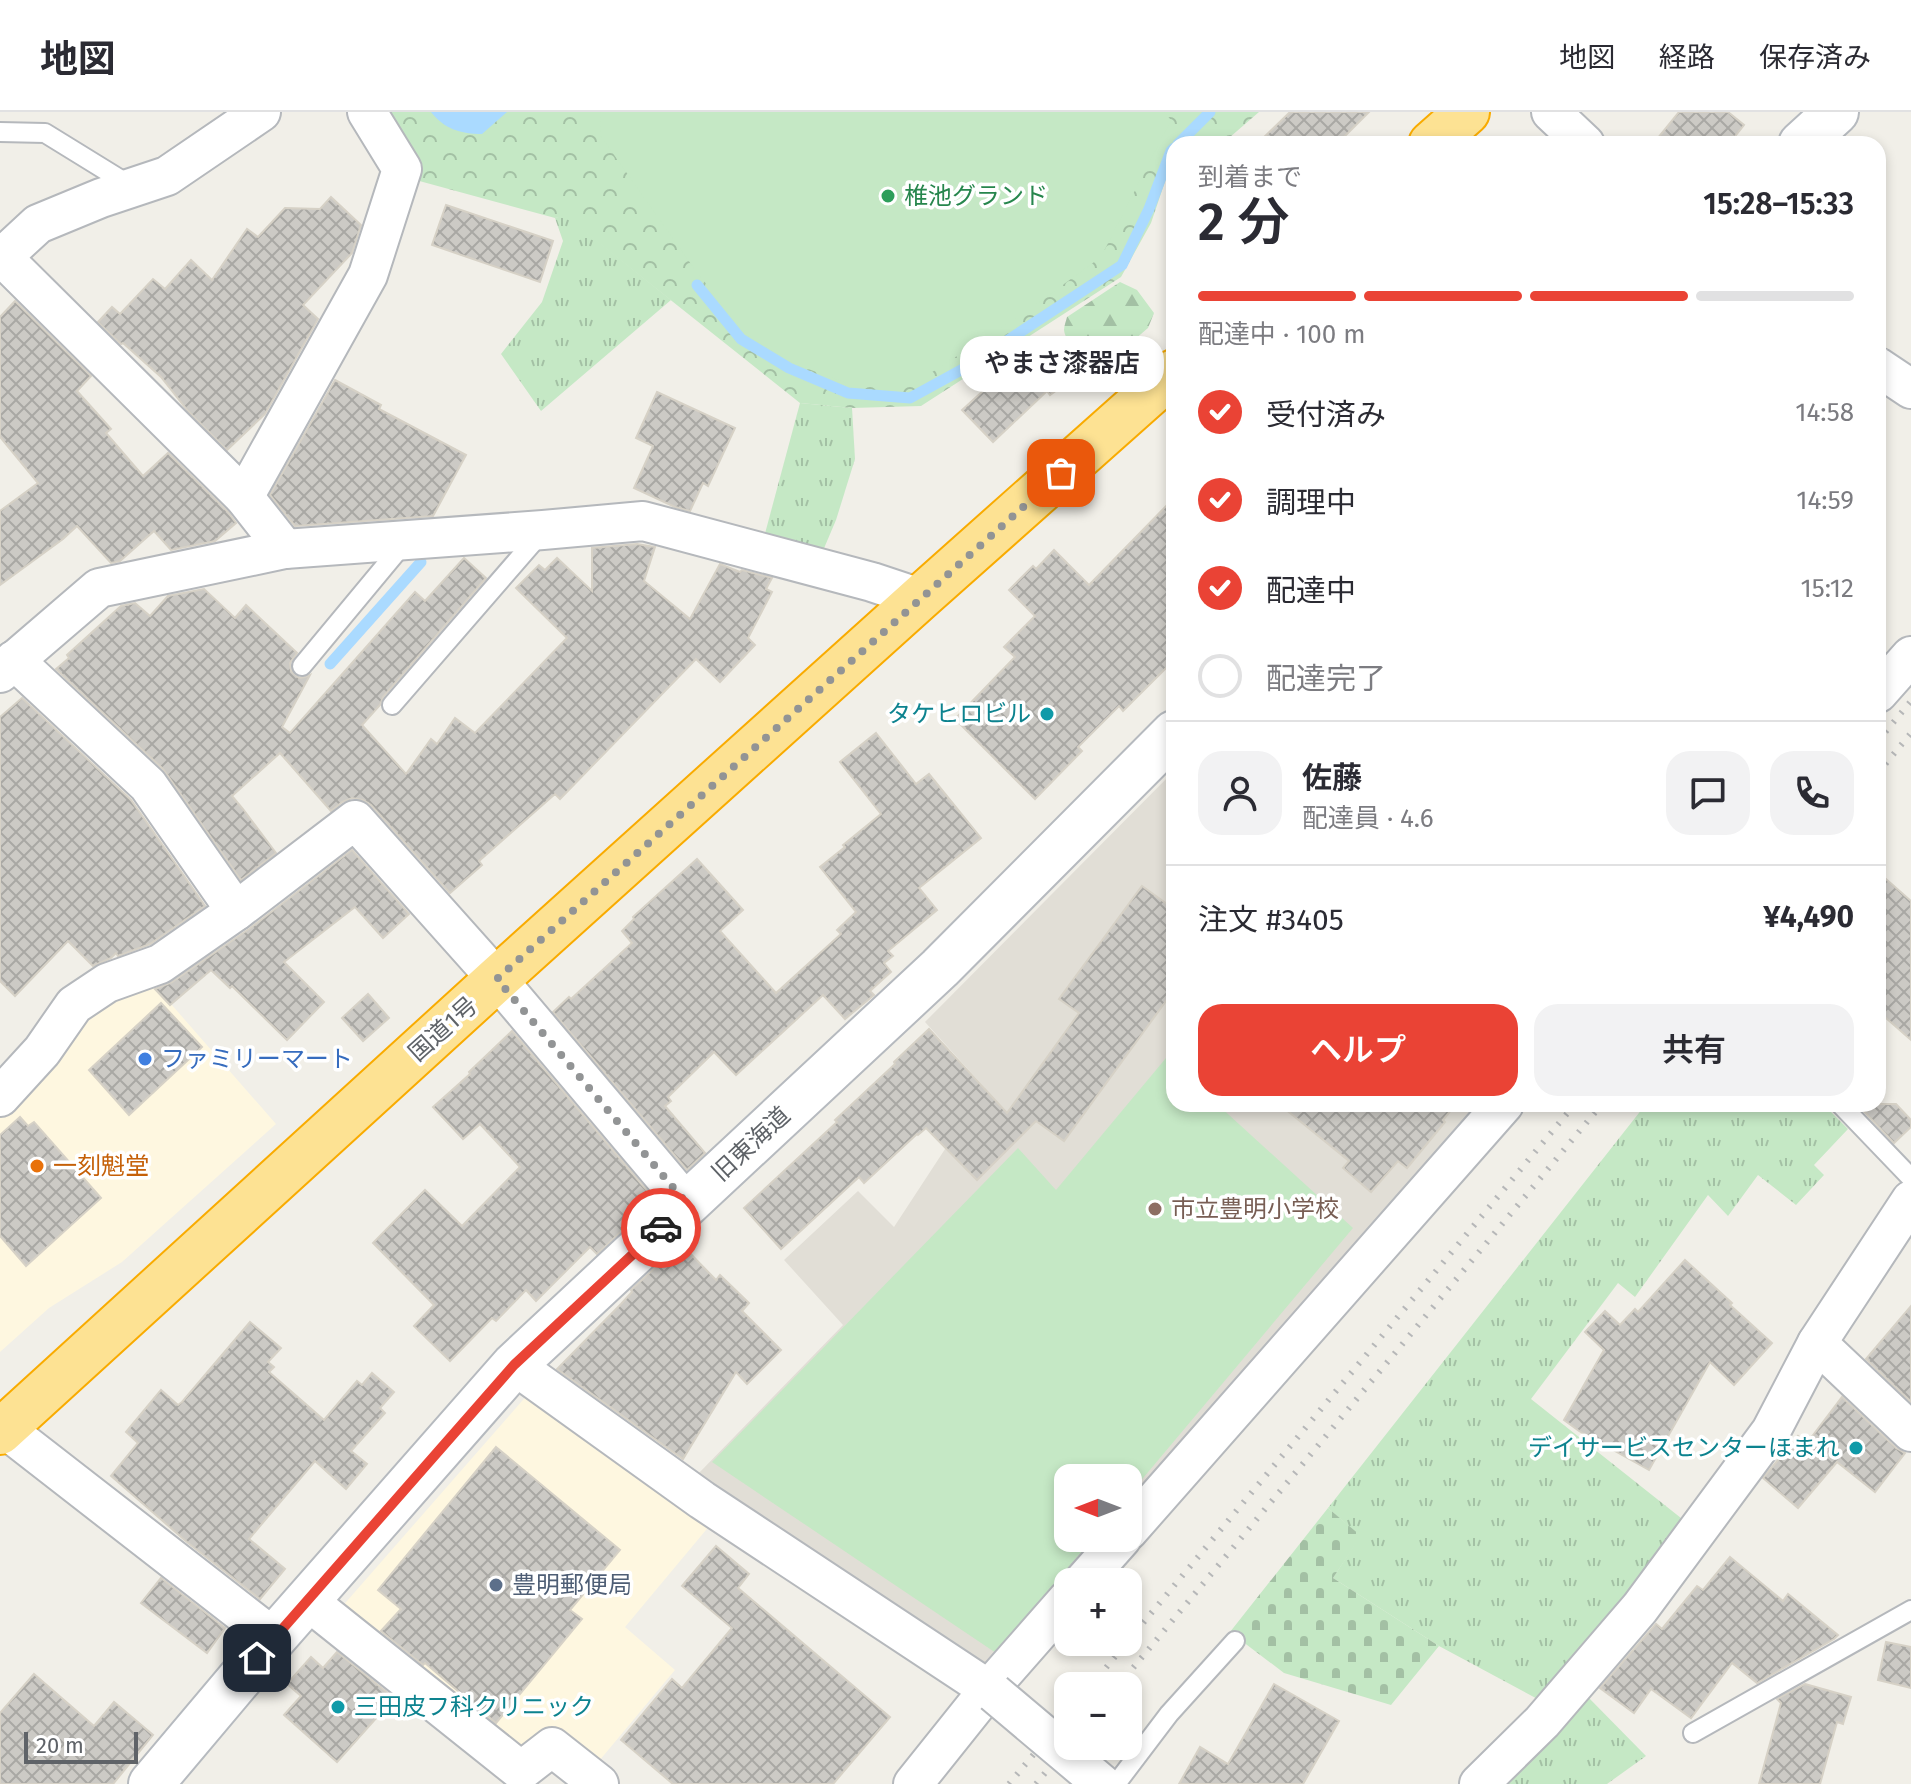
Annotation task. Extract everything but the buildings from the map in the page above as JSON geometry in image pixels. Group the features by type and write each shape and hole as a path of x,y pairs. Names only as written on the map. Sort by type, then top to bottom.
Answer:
{"highway":[{"path":"1440,136 1467,112"},
{"name":"国道1号","path":"1,1428 1166,379"}],"street":[{"path":"261,112 167,176 38,224 1,258 244,497 285,549"},
{"path":"244,497 368,275 402,169 367,112"},
{"path":"1551,112 1576,136"},
{"path":"1810,136 1836,112"},
{"path":"1886,372 1911,389"},
{"path":"236,911 148,785 7,667 99,588 285,549 643,521 872,582 920,598"},
{"path":"1886,684 1911,656"},
{"name":"旧東海道","path":"151,1784 274,1638 514,1365 940,968 1166,741"},
{"path":"0,1097 42,1051 74,1005 107,983 160,964 236,911 355,820 497,979 687,1204"},
{"path":"1142,1515 1497,1112"},
{"path":"1479,1784 1542,1722 1640,1608 1771,1431 1817,1343 1911,1200"},
{"path":"1817,1343 1911,1432"},
{"path":"514,1365 702,1500 992,1691 1102,1784"},
{"path":"1,1428 274,1638"},
{"path":"1095,1568 1110,1552"},
{"path":"308,1601 521,1771 552,1747 599,1784"},
{"path":"913,1784 1054,1616"}],"lane":[{"path":"0,132 45,133 133,187"},
{"path":"392,705 543,530"},
{"path":"302,666 407,540"},
{"path":"1848,1112 1911,1178"},
{"path":"1693,1733 1911,1610"},
{"path":"1116,1784 1169,1714 1235,1641"}],"shaded area":[{"name":"市立豊明小学校","path":"1166,779 1166,1112 1491,1112 1142,1507 1142,1464 1054,1464 1054,1552 1103,1552 1089,1568 1054,1568 1054,1607 994,1675 698,1474 843,1325 784,1260 858,1191 894,1227 985,1088 925,1022"},
{"path":"150,980 276,1124 122,1262 49,1308 0,1352 0,1114 67,1029"},
{"path":"529,1393 711,1524 625,1627 675,1670 599,1761 550,1728 530,1750 513,1749 340,1609"}],"green space":[{"name":"椎池グランド","path":"376,112 1259,112 1231,136 1166,136 1166,179 1151,223 1121,277 921,406 852,408 800,403 565,216 555,218 412,179"},
{"name":"椎池グランド","path":"601,112 1164,112 1171,120 1101,257 1027,311 912,385 852,385 789,362 745,334 693,267 600,135"},
{"path":"565,215 671,300 541,411 501,354 542,302 563,241 555,218"},
{"path":"1120,282 1137,290 1154,313 1148,328 1099,370 1073,348 1065,335 1065,325 1067,317"},
{"path":"800,403 852,408 855,459 822,553 763,541"},
{"name":"市立豊明小学校","path":"1166,1058 1166,1112 1226,1112 1353,1228 1142,1479 1142,1464 1054,1464 1054,1552 1081,1552 1068,1568 1054,1568 1054,1584 996,1653 712,1462 1018,1148 1056,1190"},
{"path":"1640,1112 1831,1112 1848,1129 1814,1165 1824,1175 1796,1205 1758,1175 1728,1216 1708,1195 1635,1297 1618,1283 1531,1399 1686,1522 1545,1703 1439,1646 1333,1578 1360,1536 1328,1508"},
{"path":"1328,1508 1361,1536 1333,1578 1439,1646 1391,1705 1284,1673 1230,1632"},
{"path":"1586,1695 1646,1756 1607,1784 1499,1784"}],"water":[{"path":"431,112 507,112 482,134 454,129"}],"waterway":[{"path":"1186,136 1210,112"},
{"path":"697,285 741,339 789,368 848,393 910,398 972,364 1122,265 1166,164"},
{"path":"330,664 421,562"}],"railway":[{"path":"1886,731 1911,701"},
{"path":"1886,763 1911,733"},
{"path":"1142,1624 1568,1112"},
{"path":"1130,1672 1595,1112"},
{"path":"1102,1672 1116,1656"},
{"path":"1009,1784 1054,1730"},
{"path":"1036,1784 1056,1760"}],"way so far":[{"path":"661,1228 687,1204 497,979 1061,473"}],"place":[{"name":"椎池グランド","path":"888,196"},
{"name":"やまさ漆器店","path":"1061,473"},
{"name":"タケヒロビル","path":"1047,714"},
{"name":"ファミリーマート","path":"145,1059"},
{"name":"一刻魁堂","path":"37,1166"},
{"name":"市立豊明小学校","path":"1155,1209"},
{"name":"デイサービスセンターほまれ","path":"1856,1448"},
{"name":"豊明郵便局","path":"496,1585"},
{"name":"三田皮フ科クリニック","path":"338,1707"}],"route":[{"path":"257,1658 514,1365 661,1228"}]}
